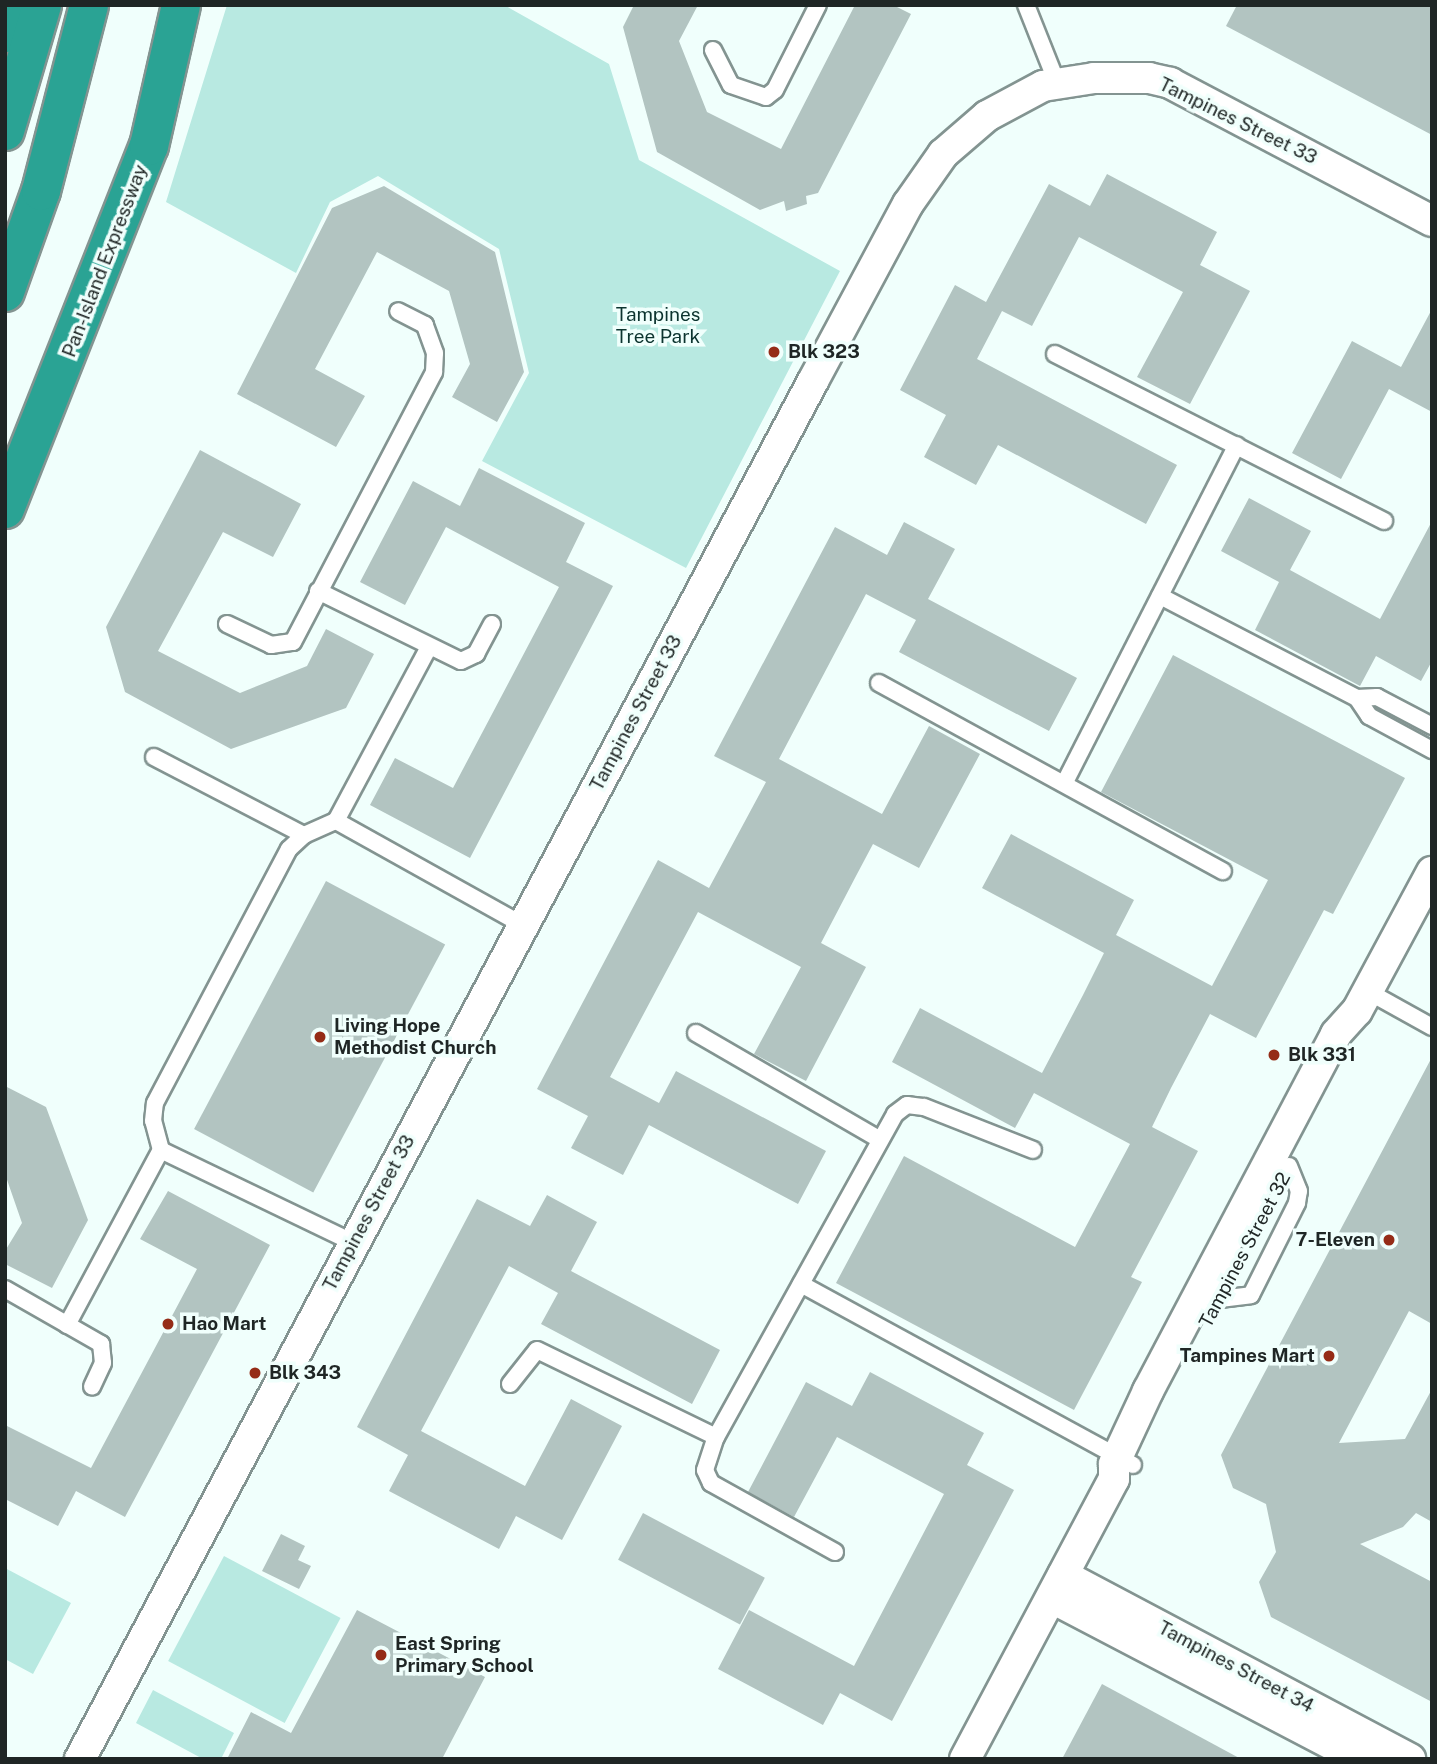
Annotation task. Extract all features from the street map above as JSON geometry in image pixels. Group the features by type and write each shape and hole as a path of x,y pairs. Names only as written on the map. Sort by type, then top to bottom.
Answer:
{"highway":[{"path":"5,33 22,5"},
{"path":"5,131 42,5"},
{"path":"5,292 41,191 89,5"},
{"name":"Pan-Island Expressway","path":"5,509 149,145 181,5"}],"street":[{"name":"Tampines Street 33","path":"80,1759 908,204 962,136 1014,100 1056,83 1118,76 1170,83 1432,221"},
{"name":"Tampines Street 32","path":"1122,1467 1336,1034 1362,1001 1432,872"},
{"name":"Tampines Street 32","path":"1057,1587 1122,1467 1220,1299 1354,1043 1362,1001"},
{"name":"Tampines Street 34","path":"1057,1587 1402,1757"},
{"name":"Tampines Street 34","path":"1057,1587 1360,1759"},
{"path":"965,1759 1057,1587"}],"lane":[{"path":"713,50 731,85 765,97 775,90 818,5"},
{"path":"1026,5 1056,83"},
{"path":"227,624 283,645 293,642 434,372 435,353 425,325 398,311"},
{"path":"1055,354 1384,520"},
{"path":"1065,782 1237,445"},
{"path":"318,591 428,649 461,661 476,654 492,624"},
{"path":"1160,596 1357,698 1369,716 1432,750"},
{"path":"354,1243 161,1150 154,1137 155,1103 289,849 304,835 336,821 428,649"},
{"path":"879,684 1065,782 1223,871"},
{"path":"1357,698 1377,697 1432,726"},
{"path":"154,757 304,835"},
{"path":"336,821 523,925"},
{"path":"1362,1001 1432,1027"},
{"path":"696,1033 880,1139"},
{"path":"835,1552 711,1483 705,1470 716,1437 895,1114 907,1105 1033,1150"},
{"path":"67,1325 161,1150"},
{"path":"801,1284 1122,1467"},
{"path":"5,1289 105,1351 92,1387"},
{"path":"510,1384 537,1349 716,1437"}],"green space":[{"name":"Tampines Tree Park","path":"227,5 504,5 609,64 639,160 840,271 686,568 482,461 529,373 499,249 378,176 330,202 296,273 166,202"},
{"path":"224,1556 341,1618 285,1723 168,1661"},
{"path":"5,1568 71,1603 33,1674 5,1659"},
{"path":"153,1690 234,1733 221,1759 203,1759 136,1723"}],"building":[{"path":"634,5 698,5 679,41 707,112 781,149 855,5 893,5 911,14 818,193 806,196 807,204 786,211 784,201 760,210 657,152 623,27"},
{"path":"1237,5 1432,5 1432,135 1226,26"},
{"path":"1107,174 1217,232 1200,265 1250,291 1190,404 1137,377 1183,292 1079,237 1032,326 1002,311 977,359 1177,465 1146,524 998,445 976,485 924,457 946,415 900,390 955,285 986,302 1049,184 1090,206"},
{"path":"384,186 495,252 524,372 497,422 452,397 470,364 449,291 377,252 315,369 365,396 336,447 237,394 332,208"},
{"path":"1432,309 1432,412 1389,389 1341,479 1292,453 1352,341 1401,367"},
{"path":"200,450 301,504 273,557 223,532 158,651 240,693 307,666 326,629 374,654 346,708 231,749 125,692 106,627"},
{"path":"479,468 585,523 566,562 613,586 470,858 370,805 395,758 453,788 559,587 446,527 405,605 360,582 413,481 460,506"},
{"path":"1249,498 1311,531 1290,570 1380,619 1432,521 1432,661 1421,681 1376,656 1360,686 1255,630 1279,582 1221,551"},
{"path":"904,522 955,549 928,599 1077,678 1049,731 899,652 916,620 866,594 779,759 882,814 929,726 980,754 919,868 873,844 821,943 866,967 806,1081 754,1054 801,967 698,912 610,1077 659,1103 676,1071 826,1151 798,1204 649,1125 623,1175 571,1148 588,1116 537,1089 658,860 709,888 766,782 714,756 835,527 887,555"},
{"path":"1173,655 1405,778 1333,914 1324,910 1256,1038 1210,1014 1171,1088 1152,1127 1198,1151 1131,1277 1142,1282 1074,1410 836,1283 904,1156 1075,1247 1130,1144 1034,1093 1015,1128 892,1062 920,1008 1042,1073 1083,995 1104,953 982,888 1011,834 1134,900 1116,935 1212,986 1268,880 1101,792"},
{"name":"Living Hope Methodist Church","path":"326,881 445,944 313,1192 194,1129"},
{"name":"Tampines Mart","path":"1432,1057 1432,1324 1409,1311 1339,1443 1405,1439 1432,1389 1432,1522 1416,1513 1403,1527 1360,1544 1432,1582 1432,1702 1271,1617 1259,1582 1276,1552 1266,1504 1233,1488 1221,1455"},
{"path":"5,1086 46,1107 88,1220 52,1288 5,1264 5,1251 22,1223 5,1174"},
{"path":"168,1191 270,1245 125,1517 76,1491 58,1526 5,1499 5,1425 91,1468 197,1269 140,1239"},
{"path":"547,1195 597,1222 571,1271 720,1350 692,1404 541,1324 558,1293 509,1266 421,1431 525,1486 571,1399 622,1426 562,1540 516,1516 499,1549 389,1491 408,1455 357,1427 477,1199 530,1226"},
{"path":"870,1372 984,1433 967,1465 1014,1490 892,1721 840,1693 823,1725 718,1669 749,1610 854,1666 944,1494 837,1437 794,1517 748,1492 806,1382 852,1406"},
{"path":"643,1513 765,1578 740,1625 618,1560"},
{"path":"281,1534 305,1546 298,1560 311,1566 299,1589 262,1571"},
{"path":"357,1610 485,1677 442,1759 227,1759 251,1712 291,1733"},
{"path":"1102,1684 1241,1759 1062,1759"}],"place":[{"name":"Blk 323","path":"774,352"},
{"name":"Living Hope Methodist Church","path":"320,1037"},
{"name":"Blk 331","path":"1274,1055"},
{"name":"7-Eleven","path":"1389,1240"},
{"name":"Hao Mart","path":"168,1324"},
{"name":"Tampines Mart","path":"1329,1356"},
{"name":"Blk 343","path":"255,1373"},
{"name":"East Spring Primary School","path":"381,1655"}]}
